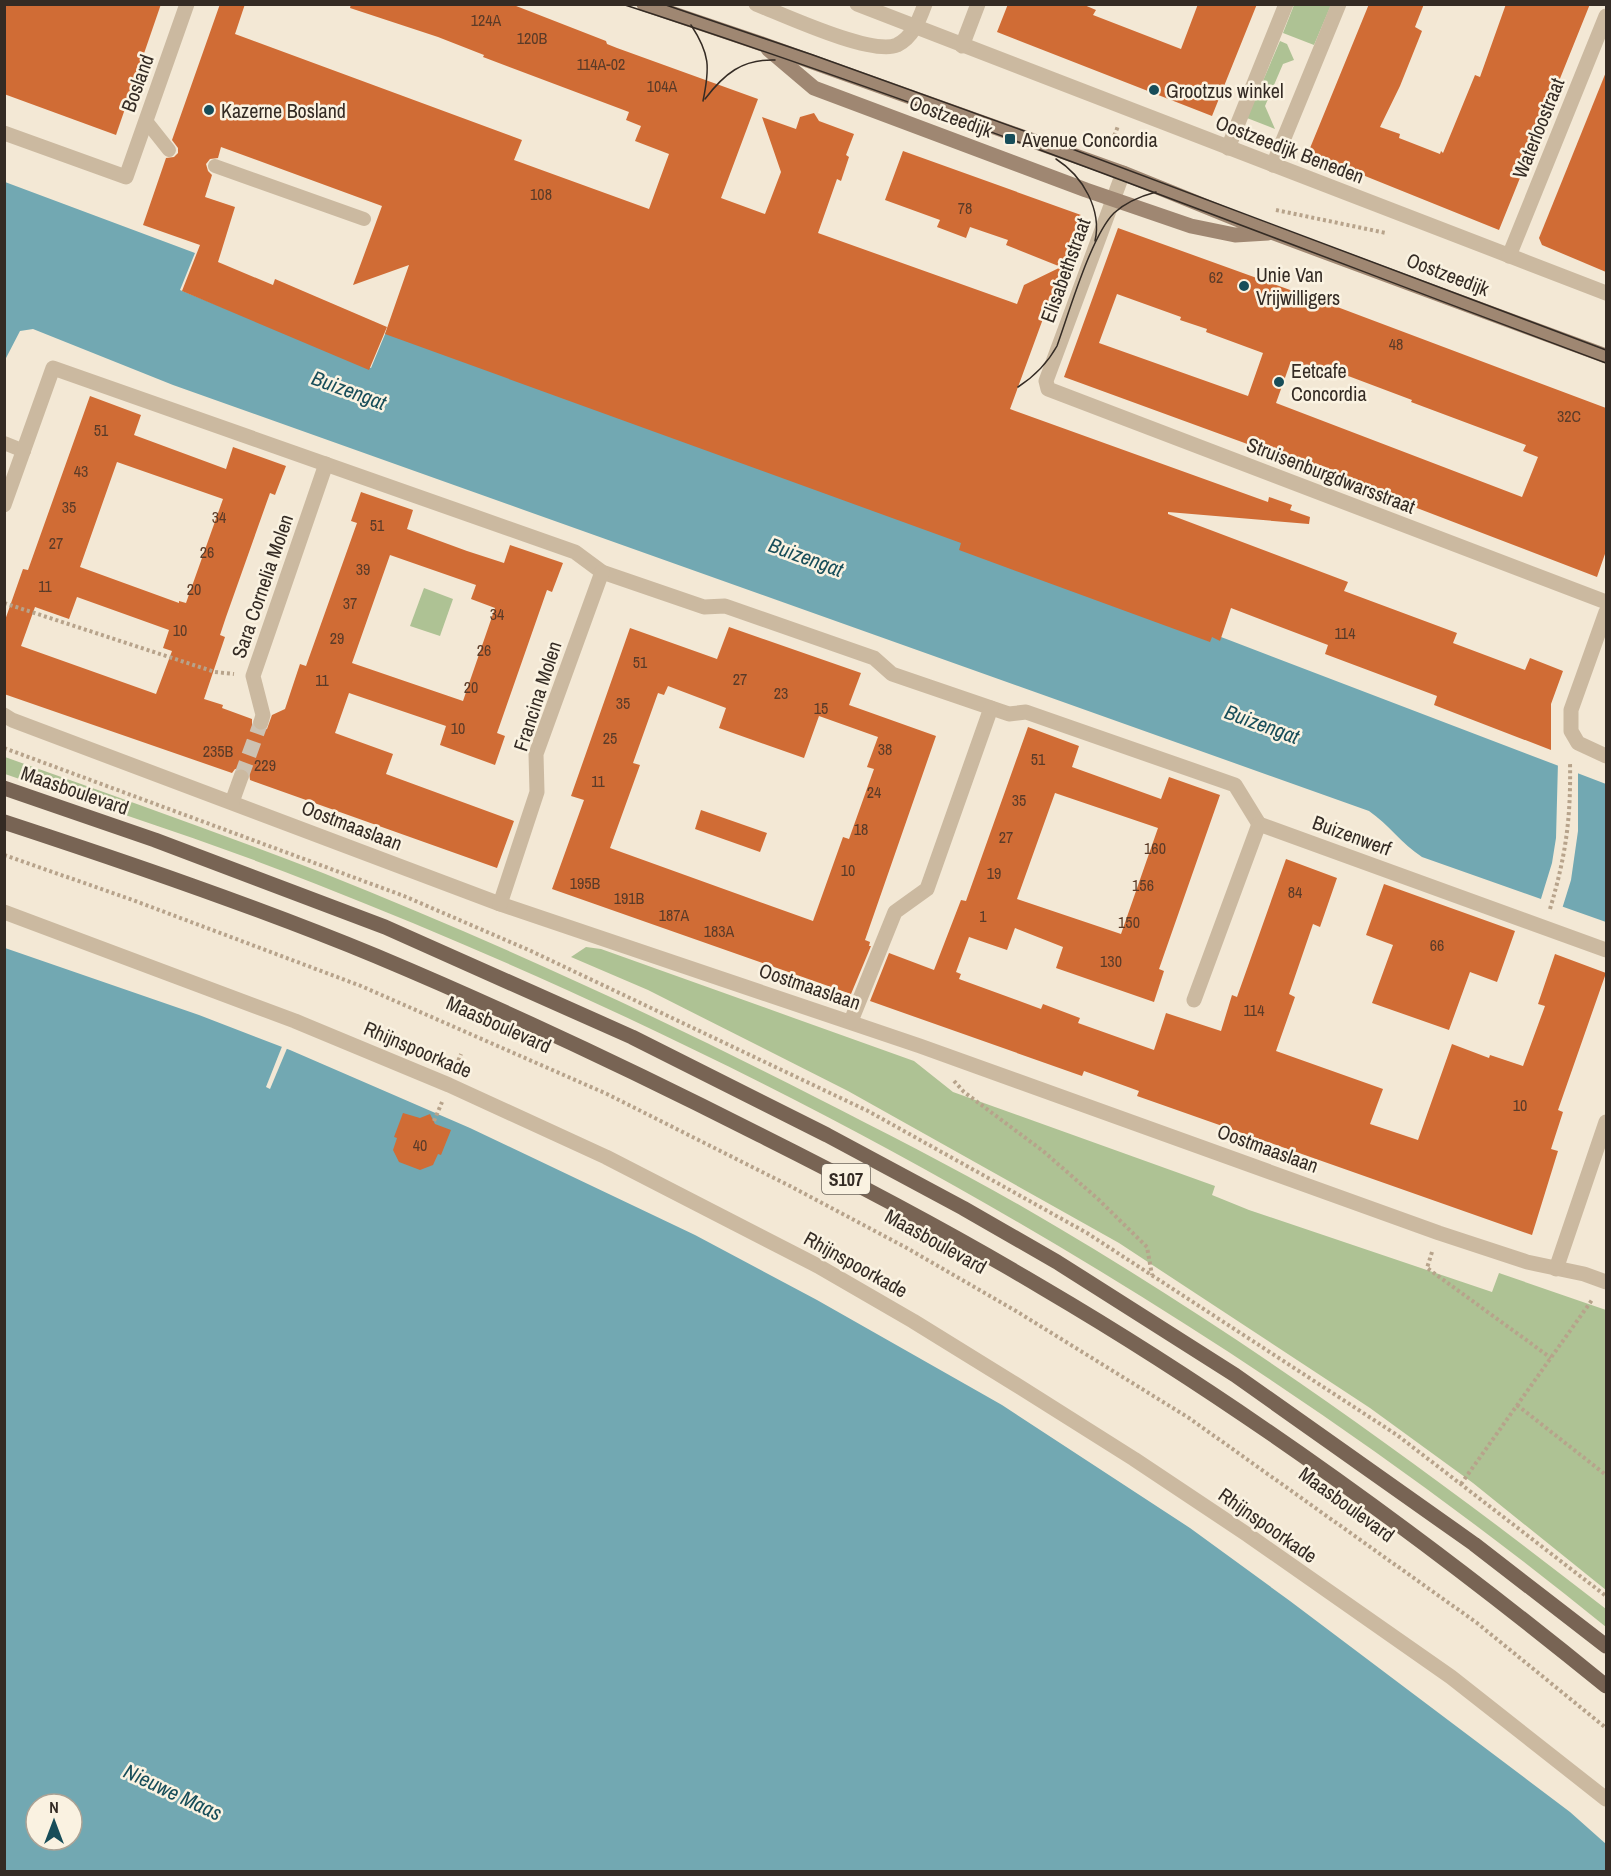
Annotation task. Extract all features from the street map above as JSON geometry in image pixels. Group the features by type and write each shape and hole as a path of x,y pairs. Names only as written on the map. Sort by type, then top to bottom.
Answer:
{"main road":[{"name":"Maasboulevard","path":"4,788 155,840 385,927 632,1037 848,1146 1057,1262 1225,1368 1474,1544 1606,1646"},
{"name":"Maasboulevard","path":"4,822 151,871 375,956 546,1031 637,1074 918,1217 1044,1288 1248,1418 1455,1566 1606,1686"}],"street":[{"name":"Bosland","path":"4,133 126,177 187,4"},
{"name":"Oostzeedijk","path":"644,4 1123,173 1606,356"},
{"path":"756,4 866,45 893,46 903,41 916,27 925,4"},
{"name":"Oostzeedijk Beneden","path":"857,4 1606,293"},
{"path":"962,46 978,4"},
{"path":"1228,148 1286,4"},
{"path":"1273,165 1339,4"},
{"name":"Waterloostraat","path":"1509,256 1606,15"},
{"name":"Oostzeedijk","path":"765,45 773,55 814,88 1113,200 1213,231 1235,235 1274,232"},
{"name":"Elisabethstraat","path":"1046,381 1123,173"},
{"path":"4,505 53,368 575,552 602,572 704,607 725,606 874,658 892,674 1009,714 1026,712 1234,785 1259,824 1194,1000"},
{"name":"Struisenburgdwarsstraat","path":"1046,381 1048,389 1606,602"},
{"name":"Sara Cornelia Molen","path":"261,722 263,715 253,676 326,464"},
{"name":"Francina Molen","path":"500,904 537,792 536,753 602,572"},
{"path":"1606,612 1570,710 1571,730 1578,743 1606,756"},
{"path":"850,1022 895,912 927,889 991,708"},
{"name":"Oostmaaslaan","path":"4,715 12,720 500,904 850,1022 1305,1183 1439,1233 1527,1262 1584,1274 1606,1282"},
{"path":"232,802 241,777"},
{"name":"Buizenwerf","path":"1259,824 1606,950"},
{"name":"Rhijnspoorkade","path":"4,912 295,1022 448,1084 606,1157 818,1266 1015,1384 1248,1535 1451,1677 1606,1799"},
{"path":"1556,1269 1606,1122"}],"lane":[{"path":"146,121 169,150"},
{"path":"215,166 364,219"},
{"path":"4,444 24,451"}],"path":[{"path":"1271,212 1278,210 1390,234"},
{"path":"4,603 215,672 253,676"},
{"path":"1549,914 1567,840 1570,808 1569,756"},
{"name":"Maasboulevard","path":"4,855 130,899 361,986 607,1094 905,1246 1016,1311 1189,1418 1477,1623 1606,1728"},
{"path":"456,1066 461,1054"},
{"path":"950,1077 964,1092 1043,1151 1147,1246 1152,1276"},
{"path":"1439,1233 1427,1268 1551,1358"},
{"path":"1461,1484 1606,1282"},
{"path":"1517,1406 1606,1475"}],"green space":[{"path":"1294,5 1331,5 1314,45 1283,33"},
{"path":"1280,41 1287,44 1294,60 1283,64 1265,106 1275,129 1247,118"},
{"path":"424,588 453,599 440,636 410,626"},
{"path":"5,757 204,828 386,898 572,979 694,1037 968,1176 1129,1271 1338,1409 1606,1609 1606,1627 1458,1512 1306,1404 1150,1302 990,1206 826,1116 659,1033 489,955 278,869 5,774"},
{"path":"586,947 601,949 914,1061 953,1092 1215,1186 1212,1195 1249,1210 1492,1292 1499,1273 1606,1310 1606,1590 1473,1483 1370,1408 1119,1243 848,1091 648,990 571,957"}],"water":[{"name":"Buizengat","path":"5,182 195,253 180,290 371,368 388,327 1229,640 1606,784 1606,922 1422,857 1369,811 173,385 33,329 20,331 5,360"},
{"name":"Nieuwe Maas","path":"5,948 199,1015 290,1050 470,1128 695,1235 817,1300 1002,1405 1190,1528 1570,1812 1606,1844 1606,1872 5,1872"}],"pier":[{"path":"1558,762 1578,770 1578,831 1571,880 1562,909 1540,902 1552,863 1556,838"},
{"path":"283,1044 288,1046 270,1089 266,1087"}],"building":[{"path":"4,4 161,4 116,135 4,94"},
{"path":"220,4 245,4 235,34 522,140 514,160 649,209 669,154 635,141 641,126 626,120 629,112 483,57 484,55 438,37 350,8 351,4 511,4 606,41 607,44 617,48 758,99 721,198 765,214 781,172 762,117 796,129 800,117 814,113 819,121 854,134 846,155 849,157 841,181 837,179 818,233 1017,304 1024,285 1061,267 1006,245 1008,240 970,227 966,238 937,227 940,220 885,200 903,151 1081,215 1010,409 1268,502 1269,497 1292,505 1290,510 1310,517 1309,524 1168,512 1168,514 1348,582 1344,591 1457,633 1453,643 1525,670 1530,658 1563,671 1551,704 1551,750 1434,705 1437,696 1325,654 1328,645 1231,608 1220,641 1212,637 1210,642 959,550 961,543 385,334 409,265 353,285 382,206 221,147 218,158 210,159 206,164 212,175 205,197 235,207 218,262 273,285 275,279 387,327 369,370 182,291 200,245 143,225 166,158 174,157 178,153 178,148 172,140"},
{"path":"1008,4 1082,4 1096,10 1093,15 1181,49 1198,4 1257,4 1212,116 997,32"},
{"path":"1369,4 1424,4 1415,27 1422,31 1400,86 1380,127 1400,134 1399,138 1440,154 1441,151 1443,153 1475,75 1480,77 1506,4 1590,4 1499,230 1308,153"},
{"path":"1606,72 1606,272 1542,245 1539,238"},
{"path":"1118,228 1332,305 1606,408 1606,551 1597,577 1302,464 1064,377","holes":["1117,294 1181,317 1180,320 1207,329 1206,332 1263,353 1248,396 1099,343","1291,361 1317,370 1319,365 1526,445 1523,451 1538,457 1522,497 1276,403"]},
{"path":"90,396 141,415 134,435 226,469 233,447 286,466 275,495 270,493 226,617 220,635 225,637 204,699 252,719 252,725 258,731 267,729 272,715 285,709 300,664 306,666 357,523 351,521 361,492 413,510 407,529 467,551 504,563 510,545 563,563 552,592 547,590 497,733 505,736 495,765 440,745 446,726 349,693 335,733 393,754 386,774 514,821 497,868 250,780 249,771 244,768 235,769 232,773 4,694 4,623 23,569 28,570","holes":["117,462 223,499 186,603 179,601 179,603 80,567","390,555 476,585 471,599 495,608 463,701 352,663","77,597 169,630 163,648 172,651 156,694 21,646 35,607 69,619"]},
{"path":"729,627 861,673 849,705 936,736 865,940 870,942 869,946 871,946 851,994 552,889 584,800 571,796 630,628 717,659","holes":["668,686 726,708 719,728 804,758 819,716 878,737 867,767 874,769 849,839 843,837 813,921 610,848 640,765 633,763 658,693 664,695"]},
{"path":"1028,727 1079,746 1072,767 1161,799 1169,777 1220,795 1159,969 1164,971 1154,1002 1056,968 1063,947 1015,928 1007,950 969,937 956,972 961,974 959,979 1041,1009 1043,1004 1080,1018 1078,1023 1154,1050 1166,1013 1221,1031 1232,995 1237,997 1286,859 1337,878 1320,927 1313,924 1289,994 1295,997 1276,1051 1383,1089 1370,1124 1418,1140 1452,1044 1489,1058 1490,1055 1523,1066 1545,1006 1538,1004 1555,954 1606,973 1558,1110 1563,1112 1551,1149 1558,1151 1532,1235 1137,1096 1139,1091 1084,1071 1082,1076 870,1001 889,953 934,970 961,900 966,901","holes":["1055,793 1158,828 1121,934 1017,899"]},
{"path":"701,810 767,833 760,852 695,829"},
{"path":"1384,884 1515,931 1497,982 1470,972 1449,1030 1372,1003 1393,945 1366,935"},
{"path":"403,1113 420,1118 430,1114 435,1124 451,1130 441,1155 438,1154 433,1165 420,1170 399,1162 393,1150 397,1138 394,1137"}],"tunnel":[{"path":"241,777 261,722"}],"tram line":[{"path":"622,4 870,88 1606,363"},
{"path":"663,4 1027,132 1606,350"},
{"path":"691,25 702,44 707,61 703,101"},
{"path":"705,99 719,82 743,65 763,60 775,60"},
{"path":"1056,159 1066,166 1082,184 1088,195 1096,218 1095,241"},
{"path":"1018,387 1040,369 1057,346 1081,276 1105,224 1124,206 1156,192"}],"place":[{"name":"Grootzus winkel","path":"1154,90"},
{"name":"Kazerne Bosland","path":"209,110"},
{"name":"Avenue Concordia","path":"1010,139"},
{"name":"Unie Van Vrijwilligers","path":"1244,286"},
{"name":"Eetcafe Concordia","path":"1279,382"}]}
